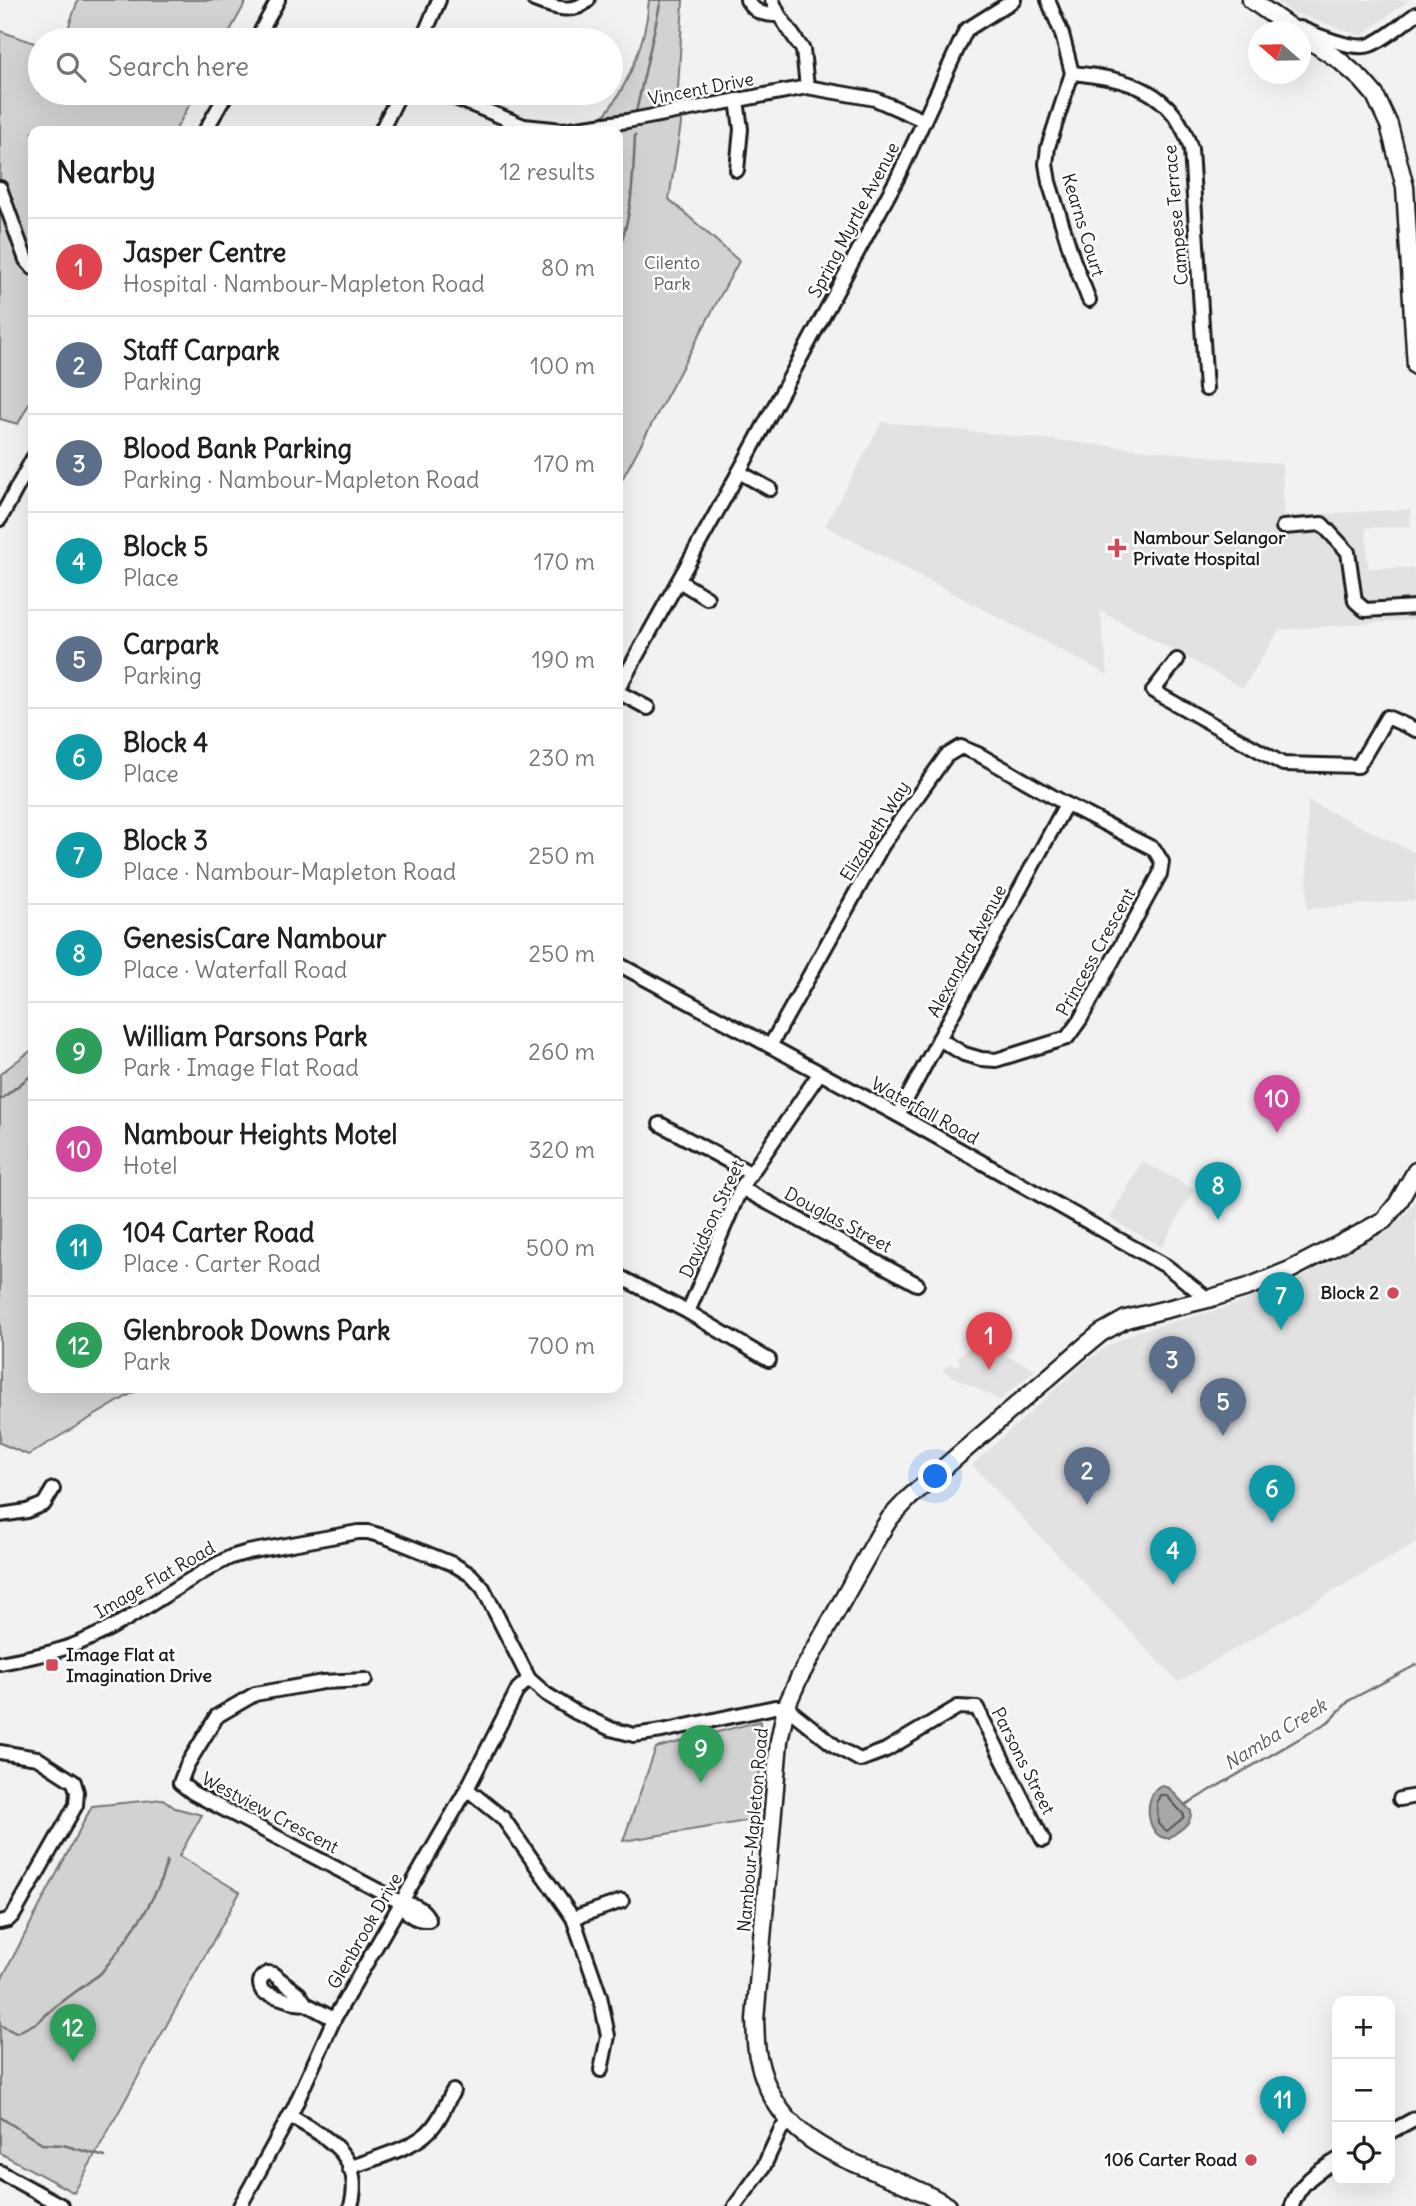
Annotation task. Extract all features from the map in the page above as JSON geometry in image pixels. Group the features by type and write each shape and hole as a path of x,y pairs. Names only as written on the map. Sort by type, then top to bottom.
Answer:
{"main road":[{"path":"1251,0 1281,21"},
{"path":"1311,41 1350,69 1375,95 1411,184 1416,366"},
{"name":"Nambour-Mapleton Road","path":"948,2206 907,2185 836,2156 812,2141 789,2122 769,2092 758,2056 755,2020 779,1741 786,1707 799,1678 890,1518 910,1497 1101,1333 1126,1319 1248,1287 1302,1264 1384,1220 1416,1173"},
{"path":"1398,1203 1416,1196"}],"street":[{"path":"263,28 278,0"},
{"path":"427,28 439,0"},
{"path":"544,1 570,9 579,8 588,0"},
{"path":"747,0 752,9 764,15 779,15"},
{"path":"772,0 803,50 807,88"},
{"name":"Spring Myrtle Avenue","path":"623,682 898,177 965,30 1014,0"},
{"path":"1048,0 1062,34 1072,73"},
{"path":"1272,15 1303,30 1354,46 1369,46 1416,14"},
{"name":"Kearns Court","path":"1072,73 1048,146 1046,164 1073,259 1089,300"},
{"name":"Campese Terrace","path":"1072,73 1105,77 1135,85 1153,94 1162,99 1180,120 1187,135 1191,149 1206,389"},
{"name":"Vincent Drive","path":"591,126 807,88 875,99 925,121"},
{"path":"737,100 741,129 737,170"},
{"path":"208,126 219,105"},
{"path":"384,126 394,105"},
{"name":"Vincent Drive","path":"470,105 517,126"},
{"path":"0,188 28,262"},
{"path":"0,519 28,467"},
{"path":"739,472 770,489"},
{"path":"1283,527 1322,524 1348,552 1355,601 1365,610 1416,607"},
{"path":"679,581 707,598"},
{"path":"1177,660 1153,691 1283,764 1358,766 1387,717 1416,730"},
{"name":"Spring Myrtle Avenue","path":"623,694 648,708"},
{"name":"Elizabeth Way","path":"770,1046 882,846 946,756 961,747 1066,804"},
{"name":"Alexandra Avenue","path":"898,1115 1066,804"},
{"name":"Princess Crescent","path":"939,1040 964,1054 996,1060 1067,1038 1080,1020 1160,874 1162,862 1154,849 1066,804"},
{"name":"Waterfall Road","path":"623,967 898,1115 1166,1266 1208,1299"},
{"name":"Davidson Street","path":"688,1312 741,1188 819,1074"},
{"path":"660,1124 750,1173"},
{"name":"Douglas Street","path":"741,1188 917,1284"},
{"path":"623,1279 688,1312 769,1360"},
{"path":"0,1515 27,1511 44,1504 53,1489"},
{"name":"Image Flat Road","path":"0,1663 79,1643 231,1557 267,1548 368,1532 386,1536 453,1563 471,1575 483,1588 529,1678 546,1694 611,1729 634,1735 786,1707"},
{"name":"Glenbrook Drive","path":"240,2206 290,2116 334,2020 467,1788 518,1689 529,1678"},
{"name":"Westview Crescent","path":"365,1680 323,1682 255,1694 217,1716 187,1765 180,1783 193,1793 402,1903"},
{"name":"Parsons Street","path":"786,1707 835,1746 860,1760 886,1750 958,1707 977,1708 1044,1840"},
{"path":"0,1752 37,1758 74,1782 77,1792 76,1805 15,1914 0,1922"},
{"path":"467,1788 503,1818 573,1918 600,1996 608,2036 601,2070"},
{"path":"1400,1799 1416,1796"},
{"path":"573,1918 622,1900"},
{"path":"306,2004 334,2020"},
{"path":"349,2168 411,2143 426,2134 438,2120 453,2091"},
{"path":"290,2116 329,2139 343,2154 354,2179 351,2206"},
{"path":"1395,2129 1416,2118"},
{"path":"736,2206 763,2168 781,2129 789,2122"},
{"path":"1292,2206 1308,2179 1332,2163"},
{"path":"0,2172 62,2206"}],"shaded area":[{"path":"1275,0 1409,0 1361,36 1293,12"},
{"name":"Nambour Selangor Private Hospital","path":"882,422 1282,464 1284,516 1410,509 1411,526 1366,528 1368,568 1414,568 1416,620 1279,630 1243,688 1100,611 1108,675 825,526"},
{"path":"1308,801 1416,853 1416,900 1307,909"},
{"path":"1142,1161 1194,1189 1162,1247 1110,1219"},
{"path":"1416,1200 1416,1543 1178,1682 972,1465 1084,1363 1108,1346 1135,1332 1226,1308 1291,1283 1384,1233 1402,1218"},
{"path":"974,1341 1036,1369 1000,1400 942,1371 952,1363 954,1366 959,1365 960,1360 957,1359"}],"green space":[{"path":"78,0 247,0 232,28 68,28"},
{"name":"Cilento Park","path":"649,0 683,0 678,90 681,124 669,199 739,261 623,478 623,126 594,126 611,105 623,105 623,86 638,54"},
{"path":"0,31 28,41 28,105 189,105 178,126 28,126 28,405 18,424 0,419"},
{"path":"28,1053 28,1393 133,1393 28,1455 0,1443 0,1074"},
{"path":"760,1721 759,1819 623,1841 656,1748"},
{"path":"163,1799 175,1808 202,1815 179,1856 240,1892 74,2193 0,2153 0,1982 92,1806"}],"water":[{"path":"1162,1786 1169,1788 1191,1811 1190,1820 1169,1838 1161,1837 1155,1832 1149,1816 1151,1798 1155,1790"}],"waterway":[{"path":"636,112 661,0"},
{"path":"623,237 633,179 635,135"},
{"path":"0,1100 28,1078"},
{"name":"Namba Creek","path":"1185,1805 1328,1722 1350,1700 1416,1665"},
{"path":"0,2025 16,2033 38,2022 101,1973 145,1912 159,1886 167,1861"},
{"path":"0,2117 42,2144 63,2145 105,2157"}],"place":[{"name":"Nambour Selangor Private Hospital","path":"1117,548"},
{"name":"Nambour Heights Motel","path":"1277,1133"},
{"name":"GenesisCare Nambour","path":"1218,1220"},
{"name":"Block 2","path":"1393,1293"},
{"name":"Block 3","path":"1281,1330"},
{"name":"Jasper Centre","path":"989,1370"},
{"name":"Blood Bank Parking","path":"1172,1394"},
{"name":"Carpark","path":"1223,1436"},
{"name":"Staff Carpark","path":"1087,1505"},
{"name":"Block 4","path":"1272,1523"},
{"name":"Block 5","path":"1173,1585"},
{"name":"Image Flat at Imagination Drive","path":"52,1665"},
{"name":"William Parsons Park","path":"701,1783"},
{"name":"Glenbrook Downs Park","path":"73,2062"},
{"name":"104 Carter Road","path":"1283,2134"},
{"name":"106 Carter Road","path":"1251,2160"}]}
